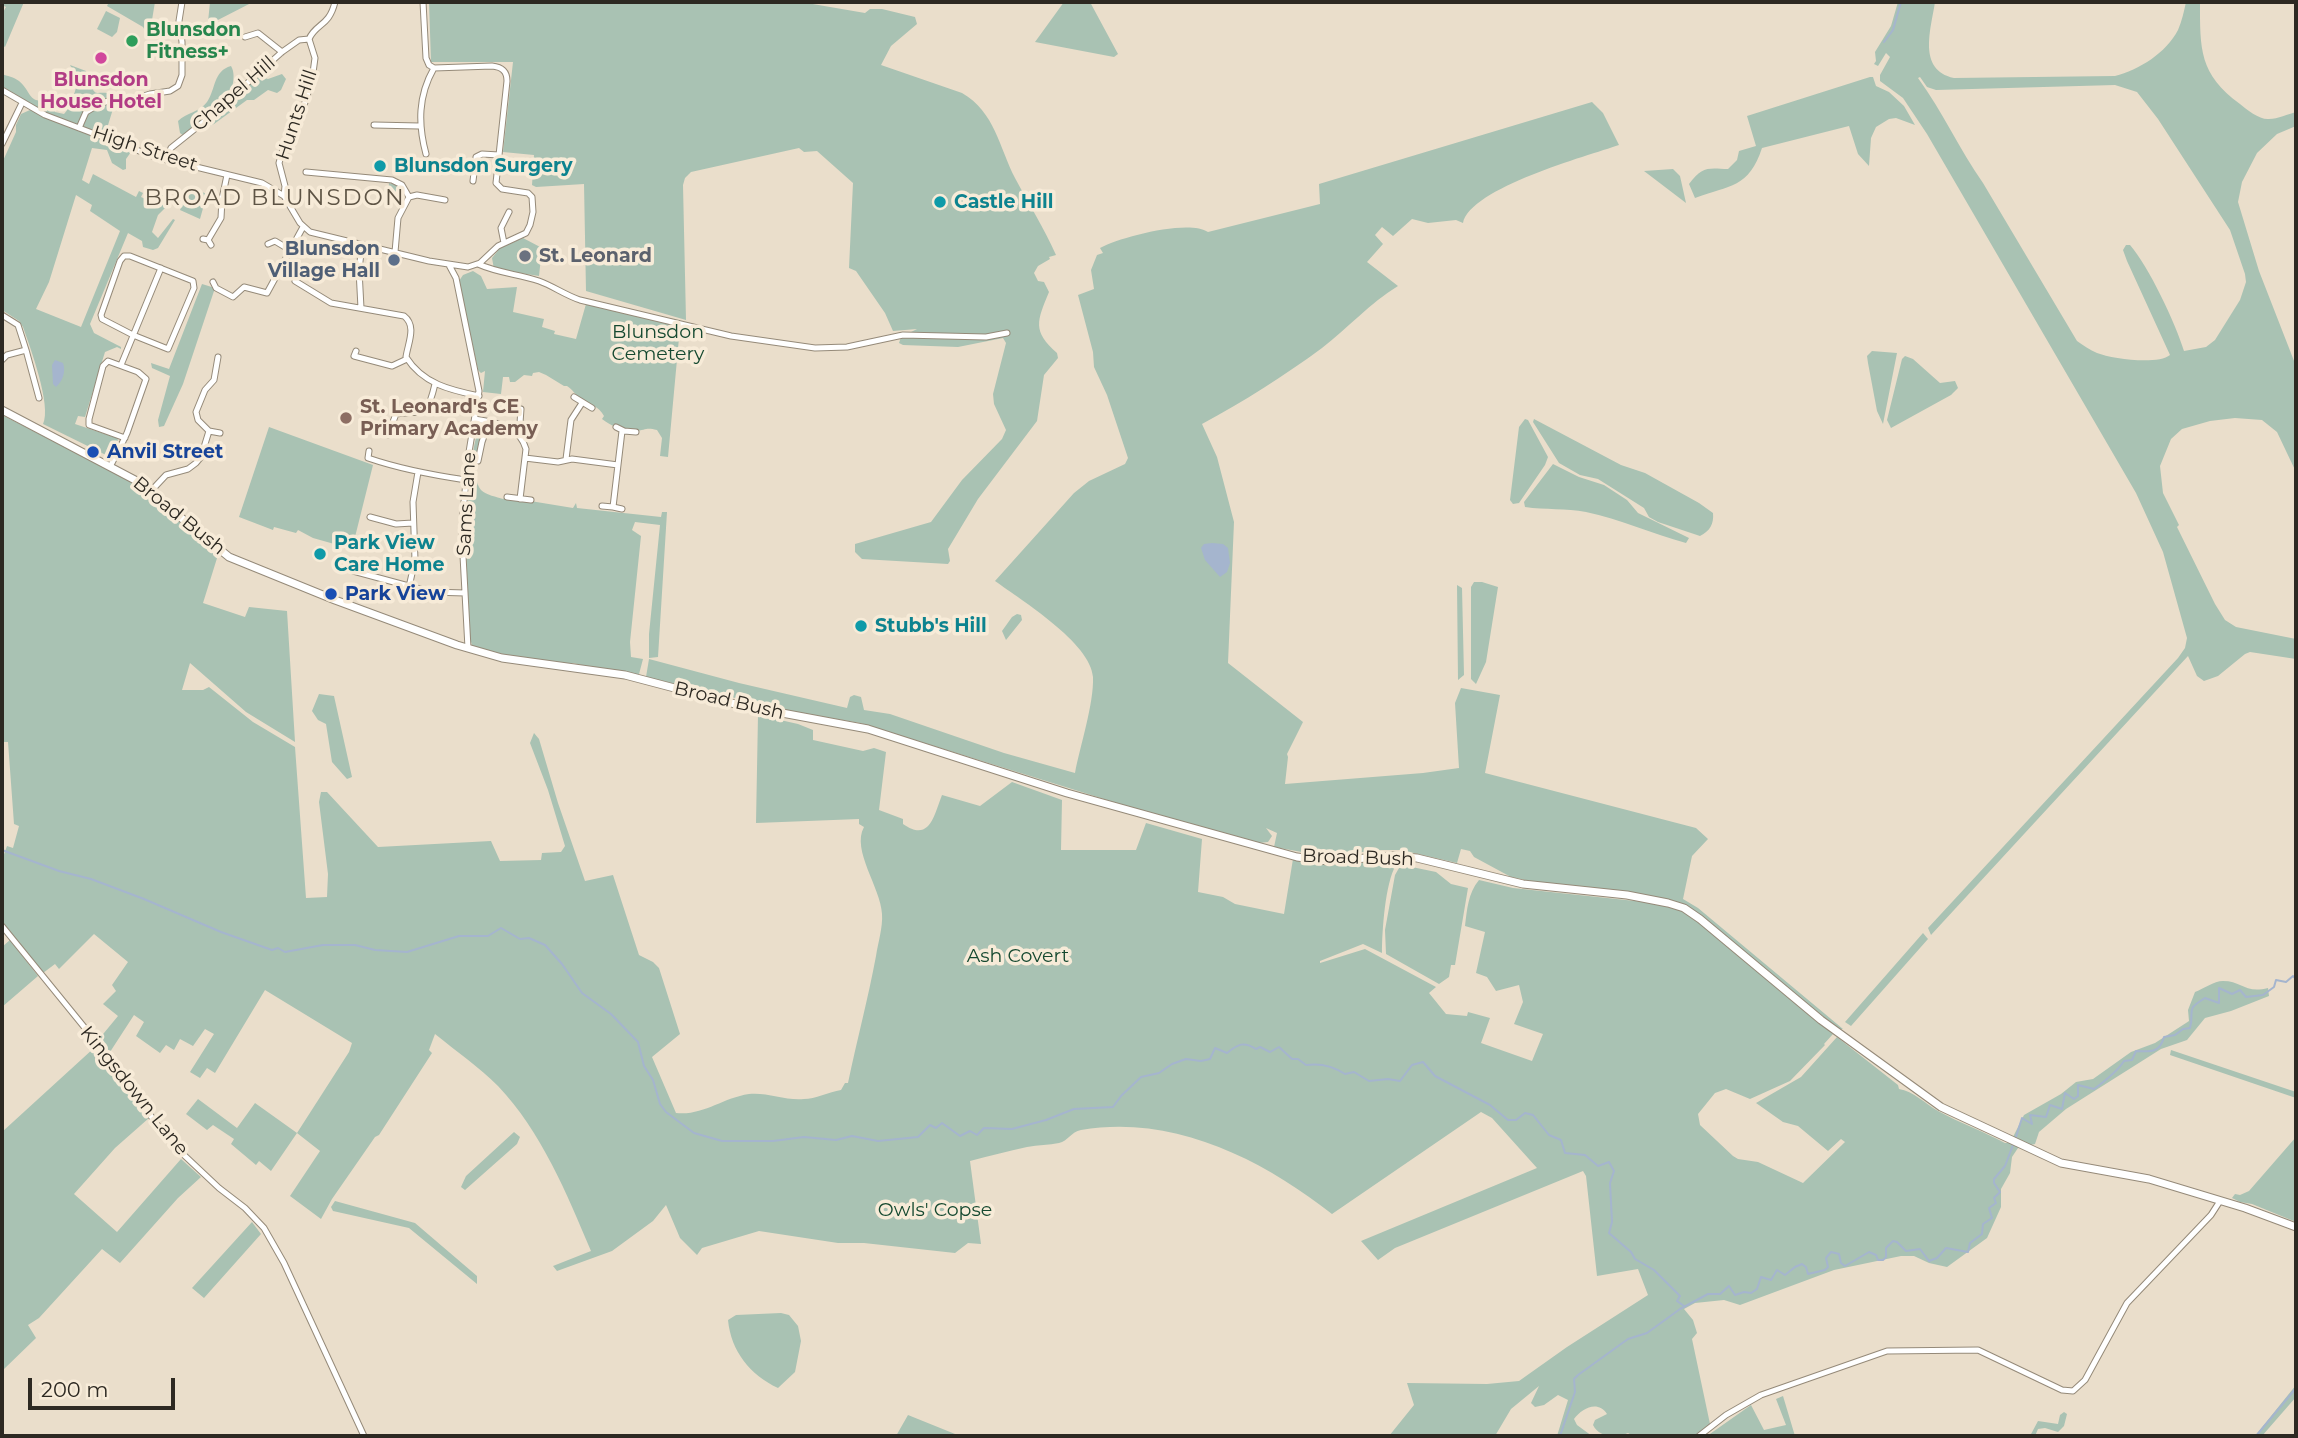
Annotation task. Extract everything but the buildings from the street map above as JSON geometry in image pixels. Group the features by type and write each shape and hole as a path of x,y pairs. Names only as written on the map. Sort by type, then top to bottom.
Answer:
{"main road":[{"name":"Broad Bush","path":"2,410 111,466 151,491 216,549 229,557 468,649 510,659 625,675 739,705 868,729 1067,793 1297,857 1345,861 1380,856 1404,857 1500,879 1544,887 1627,895 1684,908 1821,1020 1941,1107 2061,1163 2133,1174 2296,1227"}],"street":[{"name":"Hunts Hill","path":"284,195 285,186 279,163 282,151 300,118 312,80 315,58 309,39 314,31 330,18 335,2"},
{"path":"284,195 303,227 322,236 464,267 478,264 498,246 521,236 528,229 533,204 531,194 502,189 497,185 506,73 501,68 492,66 434,68 429,65 426,58 423,2"},
{"path":"79,128 86,112 101,103 133,100 170,91 179,85 182,75 178,5"},
{"path":"245,37 258,33 282,52"},
{"name":"Chapel Hill","path":"166,159 171,148 202,124 282,52 299,40 309,39"},
{"path":"426,154 419,126 424,90 434,68"},
{"name":"High Street","path":"2,90 45,116 166,159 262,183 284,195"},
{"path":"2,144 22,103"},
{"path":"374,125 419,126"},
{"path":"473,181 474,160 477,155 499,155"},
{"path":"306,172 395,181 404,187 409,197"},
{"path":"207,241 221,218 221,202 227,175"},
{"path":"395,252 398,218 409,197 417,195 446,200"},
{"path":"504,243 501,228 509,212"},
{"path":"214,282 218,289 233,297 244,287 267,293 303,227"},
{"path":"268,244 275,241 290,250"},
{"path":"361,308 359,270 362,245"},
{"path":"124,256 161,268 191,280 194,284 171,346 165,349 106,322 101,315 124,256"},
{"path":"478,264 537,281 580,300 731,336 782,344 834,348 904,335 986,337 1007,333"},
{"name":"Sams Lane","path":"450,265 456,278 478,382 462,537 468,649"},
{"path":"456,278 464,267"},
{"path":"121,365 161,268"},
{"path":"295,281 326,301 404,316 411,327 407,359 419,373 450,391 478,396"},
{"path":"2,315 18,325 39,398"},
{"path":"2,359 26,350"},
{"path":"355,351 354,356 391,366 407,359"},
{"path":"218,357 214,380 205,390 197,410 198,420 209,431 220,433"},
{"path":"111,466 125,438 146,379 141,374 108,361 103,366 89,425 125,438"},
{"path":"388,435 396,414 418,414 426,409 435,384"},
{"path":"575,397 592,408"},
{"path":"566,459 570,423 582,403"},
{"path":"514,431 520,424 522,409"},
{"path":"475,419 506,426 514,431 526,447 520,499"},
{"path":"482,458 482,442 489,422"},
{"path":"613,507 619,429 636,432"},
{"path":"151,491 168,473 188,469 196,463 203,452 209,431"},
{"path":"369,451 368,458 390,468 466,480"},
{"path":"525,458 618,465"},
{"path":"409,587 415,559 413,498 418,472"},
{"path":"507,496 531,500"},
{"path":"602,506 622,509"},
{"path":"370,517 378,516 396,524 414,523"},
{"path":"353,571 365,571 409,587 436,593 466,593"},
{"name":"Kingsdown Lane","path":"2,926 110,1060 168,1140 264,1228 283,1260 363,1436"},
{"path":"1699,1436 1726,1415 1761,1395 1887,1351 1978,1350 2062,1390 2073,1391 2085,1380 2125,1306 2220,1201"}],"green space":[{"path":"2,2 24,2 5,47 2,45 2,14 6,7"},
{"path":"109,2 155,2 149,38 143,27 107,6"},
{"path":"210,2 253,2 214,22 208,22"},
{"path":"429,2 801,2 865,13 870,9 882,9 915,17 917,24 891,46 881,65 962,93 982,110 1056,255 1038,266 1034,273 1038,281 1044,282 1049,292 1040,318 1040,332 1058,358 1044,375 1037,421 978,499 948,549 948,564 862,559 855,552 855,544 931,522 962,480 1002,439 1006,430 994,404 993,394 1006,343 1003,338 958,347 899,343 901,337 917,329 893,331 885,313 856,271 849,268 853,183 817,151 804,152 799,148 691,172 685,178 686,320 586,291 584,184 536,187 532,185 534,155 503,152 513,62 431,62"},
{"path":"1064,2 1090,2 1118,54 1114,57 1035,42"},
{"path":"1898,2 1935,2 1929,36 1931,58 1942,74 1954,78 2115,76 2133,70 2159,53 2178,30 2186,2 2200,2 2202,47 2209,71 2216,82 2243,106 2262,118 2276,118 2296,112 2296,126 2277,134 2257,153 2242,182 2238,202 2259,271 2296,366 2296,472 2277,432 2262,420 2235,418 2210,421 2182,429 2171,439 2160,466 2163,493 2179,525 2177,527 2225,620 2236,627 2296,639 2296,659 2250,652 2218,676 2204,681 2197,676 2188,656 1931,935 1928,928 2178,658 2185,648 2187,638 2163,552 2136,493 1927,134 1903,98 1880,81 1880,75 1890,57 1886,53 1878,66 1874,64 1875,52 1891,26","holes":["1920,77 1927,87 1936,90 2115,85 2137,92 2158,119 2230,230 2245,274 2246,282 2240,300 2215,340 2206,347 2184,351 2153,281 2130,245 2126,245 2123,250 2127,261 2170,355 2156,360 2124,359 2097,353 2077,341 1918,78"]},
{"path":"106,11 120,18 117,32 112,37 97,29"},
{"path":"70,65 86,71 94,92 117,96 104,138 131,152 126,159 126,169 123,170 112,163 107,150 92,148 82,180 89,184 93,174 136,197 139,191 143,193 141,197 152,202 162,195 168,197 171,202 158,215 152,232 158,238 173,219 175,220 158,248 153,250 143,247 142,241 128,233 90,324 94,333 121,349 117,347 105,352 85,417 78,416 75,424 117,438 108,456 43,424 45,404 23,327 19,321 2,310 2,163 21,114 31,107 2,86 2,74 19,81 34,99 51,101 55,112 64,114 72,101 78,78","holes":["76,195 92,205 90,211 120,231 81,327 36,309 49,282"]},
{"path":"231,66 234,75 233,102 255,75 268,79 282,74 286,79 277,93 268,90 254,100 247,100 214,124 184,136 180,133 178,121 204,105 218,76"},
{"path":"1873,77 1876,86 1889,92 1904,106 1915,125 1896,118 1876,127 1871,138 1869,166 1858,154 1849,126 1762,148 1751,171 1744,178 1728,187 1695,198 1689,184 1698,174 1710,169 1728,169 1737,160 1739,151 1756,146 1747,116"},
{"path":"1592,102 1603,113 1619,145 1557,165 1507,186 1470,210 1463,223 1456,220 1428,223 1412,219 1393,236 1382,227 1375,235 1383,244 1367,262 1398,286 1308,358 1248,398 1202,424 1217,457 1234,522 1228,663 1303,722 1287,754 1285,784 1459,768 1455,703 1461,688 1500,695 1485,773 1696,828 1708,839 1692,856 1683,899 1698,908 1843,1029 1839,1029 1682,903 1632,892 1540,883 1511,877 1474,857 1470,851 1461,849 1457,863 1401,850 1324,856 1274,847 1277,833 1266,828 1272,836 1268,842 1258,843 1136,809 860,723 795,712 646,677 649,659 847,708 850,697 854,695 861,697 864,710 890,714 1004,753 1075,773 1091,700 1093,677 1089,664 1080,650 1053,623 995,581 1074,493 1089,481 1125,464 1128,458 1107,395 1094,367 1093,352 1078,295 1094,289 1091,270 1097,255 1103,253 1100,248 1154,231 1186,227 1208,232 1320,204 1319,184"},
{"path":"1673,169 1680,176 1686,203 1644,171"},
{"path":"389,183 399,186 403,195 401,202 388,196"},
{"path":"197,190 207,194 200,219 180,210 188,191 195,193"},
{"path":"523,238 542,248 539,276 494,269 492,258 500,248"},
{"name":"Blunsdon Cemetery","path":"473,271 481,276 487,289 517,287 513,312 544,319 542,327 555,331 554,334 576,339 586,304 680,327 668,457 660,456 662,438 657,430 631,431 614,426 602,419 604,416 600,410 580,399 567,386 539,372 533,373 532,376 524,375 515,382 510,382 509,377 503,377 501,394 483,392 485,371 481,373 478,370 459,281 463,275"},
{"path":"202,284 215,288 183,384 164,426 159,427 158,420 170,376 152,368 151,363 169,369"},
{"path":"1872,351 1897,353 1883,424 1877,411 1868,363 1867,356"},
{"path":"1905,356 1913,359 1940,383 1955,381 1958,388 1951,395 1891,428 1887,420"},
{"path":"2,415 133,482 218,555 203,603 245,617 249,607 287,611 295,742 246,712 190,663 182,690 203,690 209,687 253,722 295,747 306,898 327,897 328,874 319,802 321,792 327,792 378,847 491,841 500,861 541,860 542,853 561,852 565,846 530,743 534,733 539,739 585,881 613,875 639,955 659,968 680,1034 652,1057 676,1113 695,1112 749,1094 804,1099 841,1090 845,1083 848,1083 873,972 882,914 861,847 864,827 859,824 859,819 756,823 758,715 813,730 813,740 863,751 874,748 886,752 879,810 903,819 903,824 912,829 919,830 930,824 942,795 980,806 1012,782 1062,800 1061,850 1136,850 1146,823 1202,839 1198,892 1223,897 1235,904 1284,914 1293,859 1334,865 1394,860 1396,865 1389,883 1385,908 1382,953 1363,944 1320,963 1365,949 1436,987 1429,993 1446,1014 1467,1016 1468,1012 1490,1018 1481,1043 1532,1061 1543,1034 1514,1024 1523,1002 1519,985 1496,991 1487,977 1476,973 1485,932 1465,926 1470,896 1479,880 1513,888 1673,907 1706,927 1833,1034 1790,1081 1750,1099 1726,1089 1715,1093 1698,1114 1700,1125 1733,1156 1758,1162 1803,1183 1845,1142 1841,1139 1828,1151 1798,1126 1783,1122 1756,1103 1801,1077 1837,1037 1898,1085 1899,1089 1946,1115 2010,1143 2024,1115 2076,1082 2093,1079 2131,1052 2155,1043 2189,1021 2188,1010 2195,992 2223,981 2254,989 2268,988 2269,996 2205,1018 2187,1040 2161,1049 2066,1109 2039,1132 2035,1144 2018,1148 2012,1157 2010,1173 2001,1189 2001,1207 1987,1238 1947,1267 1914,1256 1901,1256 1834,1270 1740,1305 1724,1300 1695,1303 1684,1309 1693,1320 1697,1333 1692,1339 1710,1424 1695,1436 1633,1436 1628,1433 1619,1436 1604,1435 1593,1425 1595,1420 1607,1414 1599,1407 1590,1407 1574,1419 1577,1425 1592,1436 1557,1436 1568,1400 1558,1395 1544,1405 1535,1407 1531,1403 1539,1386 1511,1409 1495,1436 1389,1436 1414,1405 1407,1383 1487,1384 1519,1381 1648,1295 1638,1269 1597,1276 1586,1176 1583,1171 1395,1248 1378,1260 1361,1241 1537,1168 1492,1118 1481,1112 1332,1214 1276,1175 1215,1145 1149,1129 1115,1127 1081,1130 1059,1143 1027,1147 970,1161 981,1244 968,1243 955,1253 864,1243 838,1243 759,1231 702,1248 697,1255 680,1238 666,1205 653,1221 612,1251 557,1271 553,1266 591,1251 552,1164 527,1123 498,1086 435,1034 429,1050 432,1053 321,1219 290,1196 320,1151 297,1133 349,1052 352,1043 265,990 215,1073 207,1068 200,1078 190,1072 214,1034 205,1029 193,1046 180,1039 174,1050 166,1045 160,1053 136,1036 144,1022 134,1015 110,1052 99,1039 118,1016 103,1004 116,991 112,985 128,962 94,934 59,969 55,964 43,973 2,922 2,860 7,846 13,848 19,826 14,824 8,742 2,742"},
{"path":"1525,419 1548,457 1519,503 1513,504 1510,500 1519,427"},
{"path":"1534,419 1621,465 1645,473 1699,503 1713,513 1711,527 1700,536 1658,522 1649,517 1644,508 1598,479 1580,475 1559,463 1533,422"},
{"path":"269,427 373,465 352,549 313,538 298,530 296,533 274,527 273,530 239,517"},
{"path":"479,429 483,432 476,461 476,477 481,490 489,495 573,508 576,503 577,508 661,517 662,512 667,512 658,657 649,658 649,634 660,525 635,522 632,530 641,536 630,642 631,657 643,659 638,678 573,663 547,664 472,645 467,601 468,501 474,445"},
{"path":"1553,464 1579,477 1604,485 1627,500 1638,513 1689,538 1686,543 1586,512 1525,507 1524,502"},
{"path":"1474,582 1498,587 1486,662 1476,684 1471,679 1471,587"},
{"path":"1457,585 1462,588 1464,675 1458,680"},
{"path":"1017,614 1021,615 1022,620 1006,640 1002,631"},
{"path":"319,694 334,696 352,777 347,779 332,762 326,724 318,720 312,711"},
{"path":"1407,866 1436,872 1451,884 1468,888 1455,965 1451,965 1449,977 1439,984 1386,954 1385,930 1395,875 1399,868"},
{"path":"1923,933 1928,939 1851,1026 1845,1022"},
{"path":"10,940 38,976 2,1007 2,947"},
{"path":"94,1048 149,1118 115,1148 74,1194 117,1232 181,1159 201,1177 178,1198 120,1263 102,1249 39,1318 28,1325 36,1338 2,1371 2,1132"},
{"path":"2171,1050 2296,1092 2296,1098 2170,1055"},
{"path":"198,1099 237,1128 255,1103 297,1133 271,1171 259,1161 256,1165 231,1144 234,1139 213,1125 207,1130 186,1114"},
{"path":"514,1132 520,1137 517,1144 465,1190 461,1187 466,1176"},
{"path":"2296,1137 2296,1222 2232,1198 2235,1194 2249,1191"},
{"path":"335,1201 415,1223 477,1276 477,1284 409,1228 333,1211 331,1207"},
{"path":"252,1222 261,1234 204,1298 192,1288"},
{"path":"736,1315 789,1315 798,1326 801,1341 795,1372 778,1388 759,1376 744,1361 733,1342 728,1320"},
{"path":"2296,1385 2296,1397 2262,1436 2255,1436"},
{"path":"1783,1396 1795,1436 1707,1436 1751,1405 1764,1430 1786,1425 1776,1399"},
{"path":"2064,1412 2067,1414 2064,1426 2058,1432 2038,1429 2035,1436 2030,1436 2038,1421 2058,1424 2060,1415"},
{"path":"908,1415 960,1436 896,1436"}],"water":[{"path":"55,360 63,363 64,369 62,379 56,387 53,384 52,365"},
{"path":"1204,544 1223,544 1228,548 1230,563 1227,572 1220,577 1205,560 1201,548"}],"waterway":[{"path":"1884,42 1893,30 1901,2"},
{"path":"2,850 59,871 91,879 272,950 278,948 285,952 323,945 355,945 375,950 407,952 459,936 488,936 501,928 520,939 529,938 545,945 582,993 611,1014 638,1042 644,1066 666,1112 694,1133 722,1141 773,1141 804,1137 836,1140 852,1136 878,1141 918,1137 930,1125 936,1128 942,1123 960,1136 970,1131 977,1135 984,1128 1012,1129 1074,1109 1113,1107 1141,1077 1159,1073 1186,1059 1210,1059 1215,1048 1227,1053 1241,1045 1256,1049 1260,1047 1270,1052 1279,1047 1292,1059 1298,1059 1306,1065 1326,1066 1345,1074 1354,1072 1369,1081 1400,1081 1412,1065 1423,1062 1435,1076 1490,1105 1508,1120 1516,1120 1525,1113 1533,1115 1549,1135 1561,1140 1565,1153 1585,1155 1598,1166 1609,1162 1614,1171 1610,1183 1612,1222 1609,1233 1631,1252 1635,1259 1654,1270 1680,1296 1677,1301 1684,1306"},
{"path":"2015,1140 2022,1118 2032,1124 2030,1115 2046,1117 2050,1105 2062,1109 2065,1093 2074,1099 2078,1096 2078,1085 2094,1089 2124,1061 2132,1060 2136,1051 2157,1049 2164,1037 2190,1028 2192,1008 2205,998 2219,1003 2219,988 2232,994 2240,990 2246,997 2263,995 2274,987 2276,980 2286,982 2293,976 2296,979"},
{"path":"1560,1436 1575,1392 1574,1379 1578,1375 1628,1339 1647,1333 1680,1309 1708,1294 1720,1294 1729,1286 1735,1295 1751,1293 1757,1289 1761,1277 1771,1280 1777,1270 1785,1275 1802,1264 1808,1274 1825,1270 1828,1267 1826,1258 1831,1252 1839,1254 1841,1263 1845,1266 1869,1252 1876,1255 1878,1260 1883,1260 1886,1257 1886,1248 1893,1241 1906,1251 1920,1249 1929,1261 1937,1258 1946,1248 1968,1252 1970,1243 1982,1234 1983,1224 1992,1218 1989,1208 1996,1203 1994,1198 2000,1192 1994,1179 2005,1166 2013,1145"},
{"path":"2256,1436 2296,1388"}],"place":[{"name":"Blunsdon Fitness+","path":"132,41"},
{"name":"Blunsdon House Hotel","path":"101,58"},
{"name":"Blunsdon Surgery","path":"380,166"},
{"name":"Castle Hill","path":"940,202"},
{"name":"St. Leonard","path":"525,256"},
{"name":"Blunsdon Village Hall","path":"394,260"},
{"name":"St. Leonard's CE Primary Academy","path":"346,418"},
{"name":"Anvil Street","path":"93,452"},
{"name":"Park View Care Home","path":"320,554"},
{"name":"Park View","path":"331,594"},
{"name":"Stubb's Hill","path":"861,626"}],"district":[{"name":"BROAD BLUNSDON","path":"275,198"}],"park label":[{"name":"Ash Covert","path":"1018,956"},
{"name":"Owls' Copse","path":"935,1210"}]}
